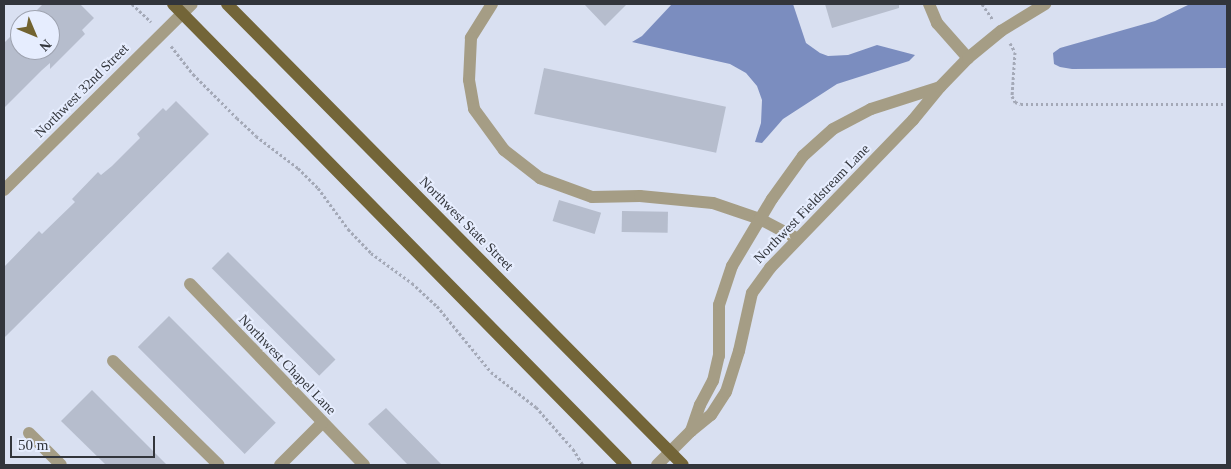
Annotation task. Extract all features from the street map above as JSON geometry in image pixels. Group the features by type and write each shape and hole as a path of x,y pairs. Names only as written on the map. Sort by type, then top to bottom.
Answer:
{"main road":[{"name":"Northwest State Street","path":"227,4 683,465"},
{"path":"182,7 626,465"}],"street":[{"path":"492,4 472,38 468,80 474,109 504,150 540,178 592,197 640,196 713,203 760,219 796,238"},
{"path":"929,4 937,24 968,58"},
{"name":"Northwest Fieldstream Lane","path":"657,465 690,431 711,415 726,392 739,350 752,293 770,268 796,238 913,120 940,87 968,58 1001,31 1045,4"},
{"name":"Northwest 32nd Street","path":"4,190 161,33 182,7"},
{"name":"Northwest Fieldstream Lane","path":"690,431 700,405 713,381 719,356 719,305 732,266 760,219 803,156 833,129 871,110 940,87"},
{"name":"Northwest Chapel Lane","path":"190,284 322,424 364,465"},
{"path":"113,361 219,465"},
{"path":"280,465 322,424"},
{"path":"29,433 61,465"}],"path":[{"path":"132,4 161,33 193,74 217,98 256,136 298,168 318,188 348,229 371,253 412,283 437,306 490,372 536,406 573,448 583,465"},
{"path":"982,4 1015,52 1012,96 1015,102 1021,104 1227,104"}],"water":[{"path":"672,4 793,4 806,43 820,53 828,56 848,55 877,45 915,55 909,61 837,84 783,119 762,143 755,142 761,123 762,100 757,86 746,73 730,64 632,42 642,36"},
{"path":"1190,4 1227,4 1227,68 1072,69 1054,64 1053,53 1060,48 1155,21"}],"building":[{"path":"43,4 80,4 94,18 82,30 85,34 60,59 60,10 37,10"},
{"path":"584,4 627,4 605,26"},
{"path":"825,4 899,4 899,8 832,28"},
{"path":"10,37 10,60 59,60 50,69 50,63 4,108 4,43"},
{"path":"544,68 726,107 716,153 534,114"},
{"path":"176,101 209,134 4,338 4,267 39,231 42,234 75,202 72,199 98,172 101,175 140,138 137,134 163,108 166,111"},
{"path":"559,200 601,213 595,234 553,221"},
{"path":"622,211 668,212 668,233 622,232"},
{"path":"228,252 335,359 319,376 212,268"},
{"path":"169,316 276,423 245,454 138,347"},
{"path":"92,390 167,465 106,465 61,421"},
{"path":"386,408 442,465 408,465 368,424"}]}
